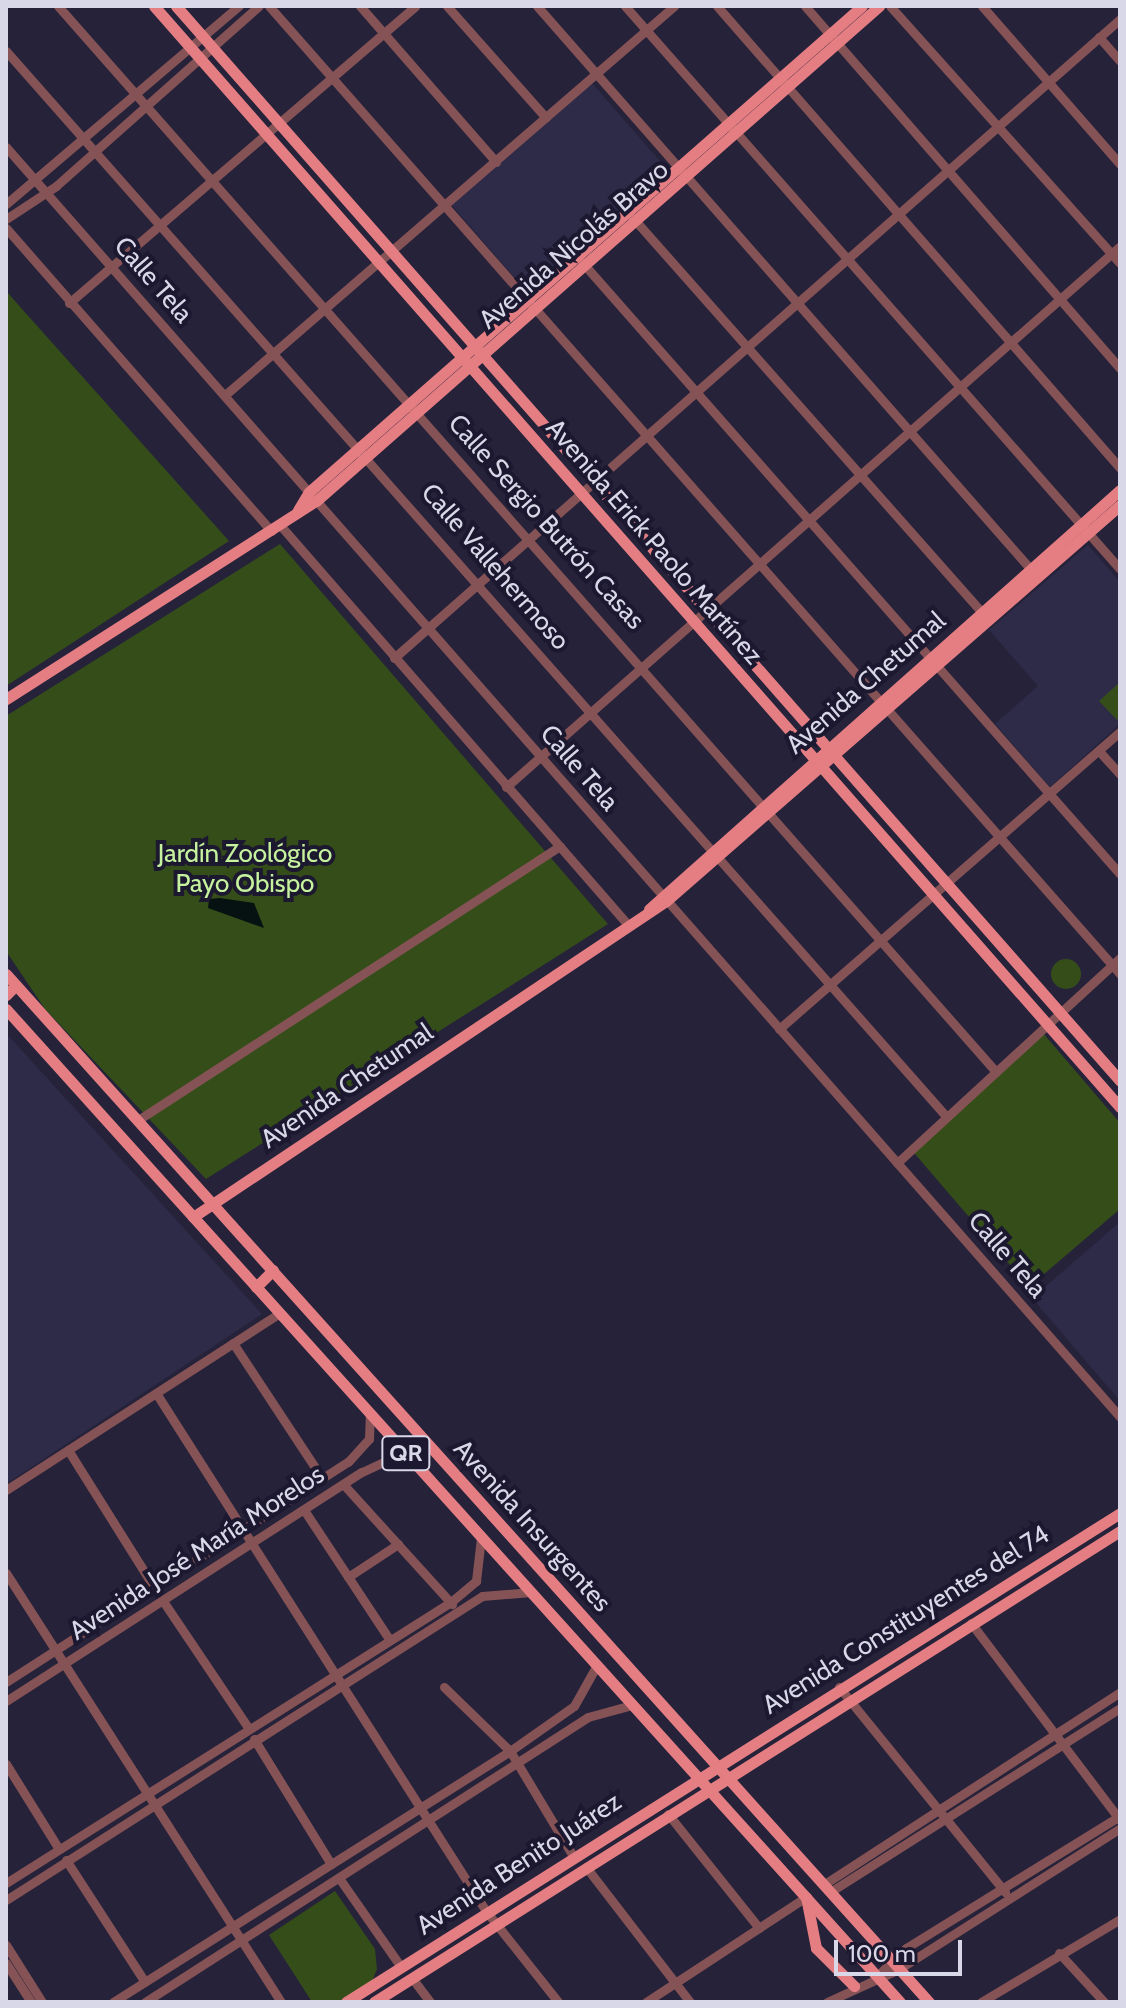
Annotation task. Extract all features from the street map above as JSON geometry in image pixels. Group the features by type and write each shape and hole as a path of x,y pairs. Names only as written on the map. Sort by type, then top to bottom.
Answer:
{"main road":[{"name":"Avenida Erick Paolo Martínez","path":"154,6 1120,1107"},
{"name":"Avenida Erick Paolo Martínez","path":"176,6 1120,1081"},
{"name":"Avenida Nicolás Bravo","path":"6,699 295,513 833,38 862,6"},
{"name":"Avenida Nicolás Bravo","path":"833,38 879,6"},
{"name":"Avenida Chetumal","path":"193,1217 646,913 1085,528 1120,490"},
{"name":"Avenida Chetumal","path":"1085,528 1120,505"},
{"name":"Avenida Insurgentes","path":"6,974 929,2002"},
{"path":"6,995 16,985"},
{"name":"Avenida Insurgentes","path":"6,1009 900,2002"},
{"path":"256,1287 273,1270"},
{"path":"329,1368 346,1352"},
{"name":"Avenida Constituyentes del 74","path":"715,1763 1120,1513"},
{"name":"Avenida Constituyentes del 74","path":"727,1776 1120,1531"},
{"path":"648,1723 666,1708"},
{"name":"Avenida Benito Juárez","path":"346,2002 715,1763"},
{"name":"Avenida Benito Juárez","path":"374,2002 727,1776"},
{"path":"748,1832 764,1819"},
{"path":"806,1897 816,1948 854,1986"}],"street":[{"name":"Calle Sergio Butrón Casas","path":"58,6 642,664 880,942 996,1072"},
{"path":"6,204 37,182 239,6"},
{"path":"6,219 48,193 259,6"},
{"path":"269,6 757,563 1000,837 1116,962 1120,974"},
{"path":"360,6 496,162"},
{"path":"69,303 269,136 415,6"},
{"path":"447,6 546,118"},
{"path":"537,6 911,429 1033,573"},
{"path":"625,6 1120,569"},
{"path":"225,395 277,356 674,6"},
{"path":"717,6 1120,468"},
{"path":"805,6 1120,368"},
{"path":"890,6 1120,263"},
{"path":"982,6 1120,164"},
{"path":"394,658 1120,19"},
{"path":"1099,37 1120,61"},
{"name":"Calle Vallehermoso","path":"6,51 479,581 946,1116"},
{"name":"Calle Tela","path":"6,147 1120,1417"},
{"path":"631,216 985,616"},
{"path":"6,228 69,303 394,658 629,926"},
{"path":"506,787 1120,246"},
{"path":"581,260 1120,874"},
{"path":"620,537 633,526"},
{"path":"779,1029 1120,732"},
{"path":"1099,751 1120,774"},
{"path":"138,1120 560,846"},
{"path":"897,1163 1116,962"},
{"path":"6,1490 280,1313"},
{"path":"233,1343 322,1478"},
{"path":"156,1393 247,1547 333,1672 486,1911 558,2002"},
{"name":"Avenida José María Morelos","path":"6,1682 364,1448 370,1413"},
{"path":"68,1450 154,1587"},
{"name":"Avenida José María Morelos","path":"6,1701 344,1485 386,1461 417,1465"},
{"path":"344,1485 458,1611"},
{"path":"304,1510 389,1639"},
{"path":"6,1883 247,1726 451,1602 476,1581 481,1538"},
{"path":"348,1577 398,1544"},
{"path":"6,1573 281,2002"},
{"path":"6,1900 458,1611 503,1590 531,1592"},
{"path":"163,1601 247,1726"},
{"path":"877,1976 890,1958 1084,1845 1118,1815 1051,1735 971,1623"},
{"path":"113,2002 510,1751 574,1706 597,1665"},
{"path":"444,1687 510,1751 516,1767 573,1856"},
{"path":"839,1687 934,1812 1006,1893"},
{"path":"826,1888 934,1812 1120,1692"},
{"path":"151,2000 516,1767 588,1717 632,1705"},
{"path":"826,1888 942,1820 1120,1708"},
{"path":"254,1739 331,1864"},
{"path":"6,1764 59,1849"},
{"path":"668,1814 759,1928"},
{"path":"66,1860 145,1982"},
{"path":"586,1867 690,2002"},
{"path":"339,1878 401,1967"},
{"path":"827,2002 854,1986 899,1969 1006,1893"},
{"path":"646,2002 806,1897"},
{"path":"981,2002 1120,1919"},
{"path":"6,1945 42,2002"},
{"path":"1059,1953 1104,2002"},
{"path":"6,1963 31,2002"},
{"path":"412,1978 430,2002"}],"shaded area":[{"path":"592,83 667,169 526,291 452,205"},
{"path":"1088,545 1120,582 1120,724 1050,787 995,724 1038,686 989,630"},
{"path":"209,899 254,903 264,928 208,908"},
{"path":"6,1033 262,1314 6,1484"},
{"path":"1120,1222 1120,1401 1032,1298"}],"green space":[{"path":"6,291 229,541 6,686"},
{"name":"Jardín Zoológico Payo Obispo","path":"280,544 608,924 206,1179 45,1009 6,951 6,716"},
{"path":"1120,682 1120,717 1117,720 1099,701"},
{"path":"1066,959 1076,964 1081,974 1076,984 1066,989 1056,984 1051,974 1056,964"},
{"path":"1043,1033 1120,1123 1120,1209 1029,1287 909,1147"},
{"path":"335,1891 375,1949 377,1969 369,1989 349,2002 312,2002 269,1935"}]}
